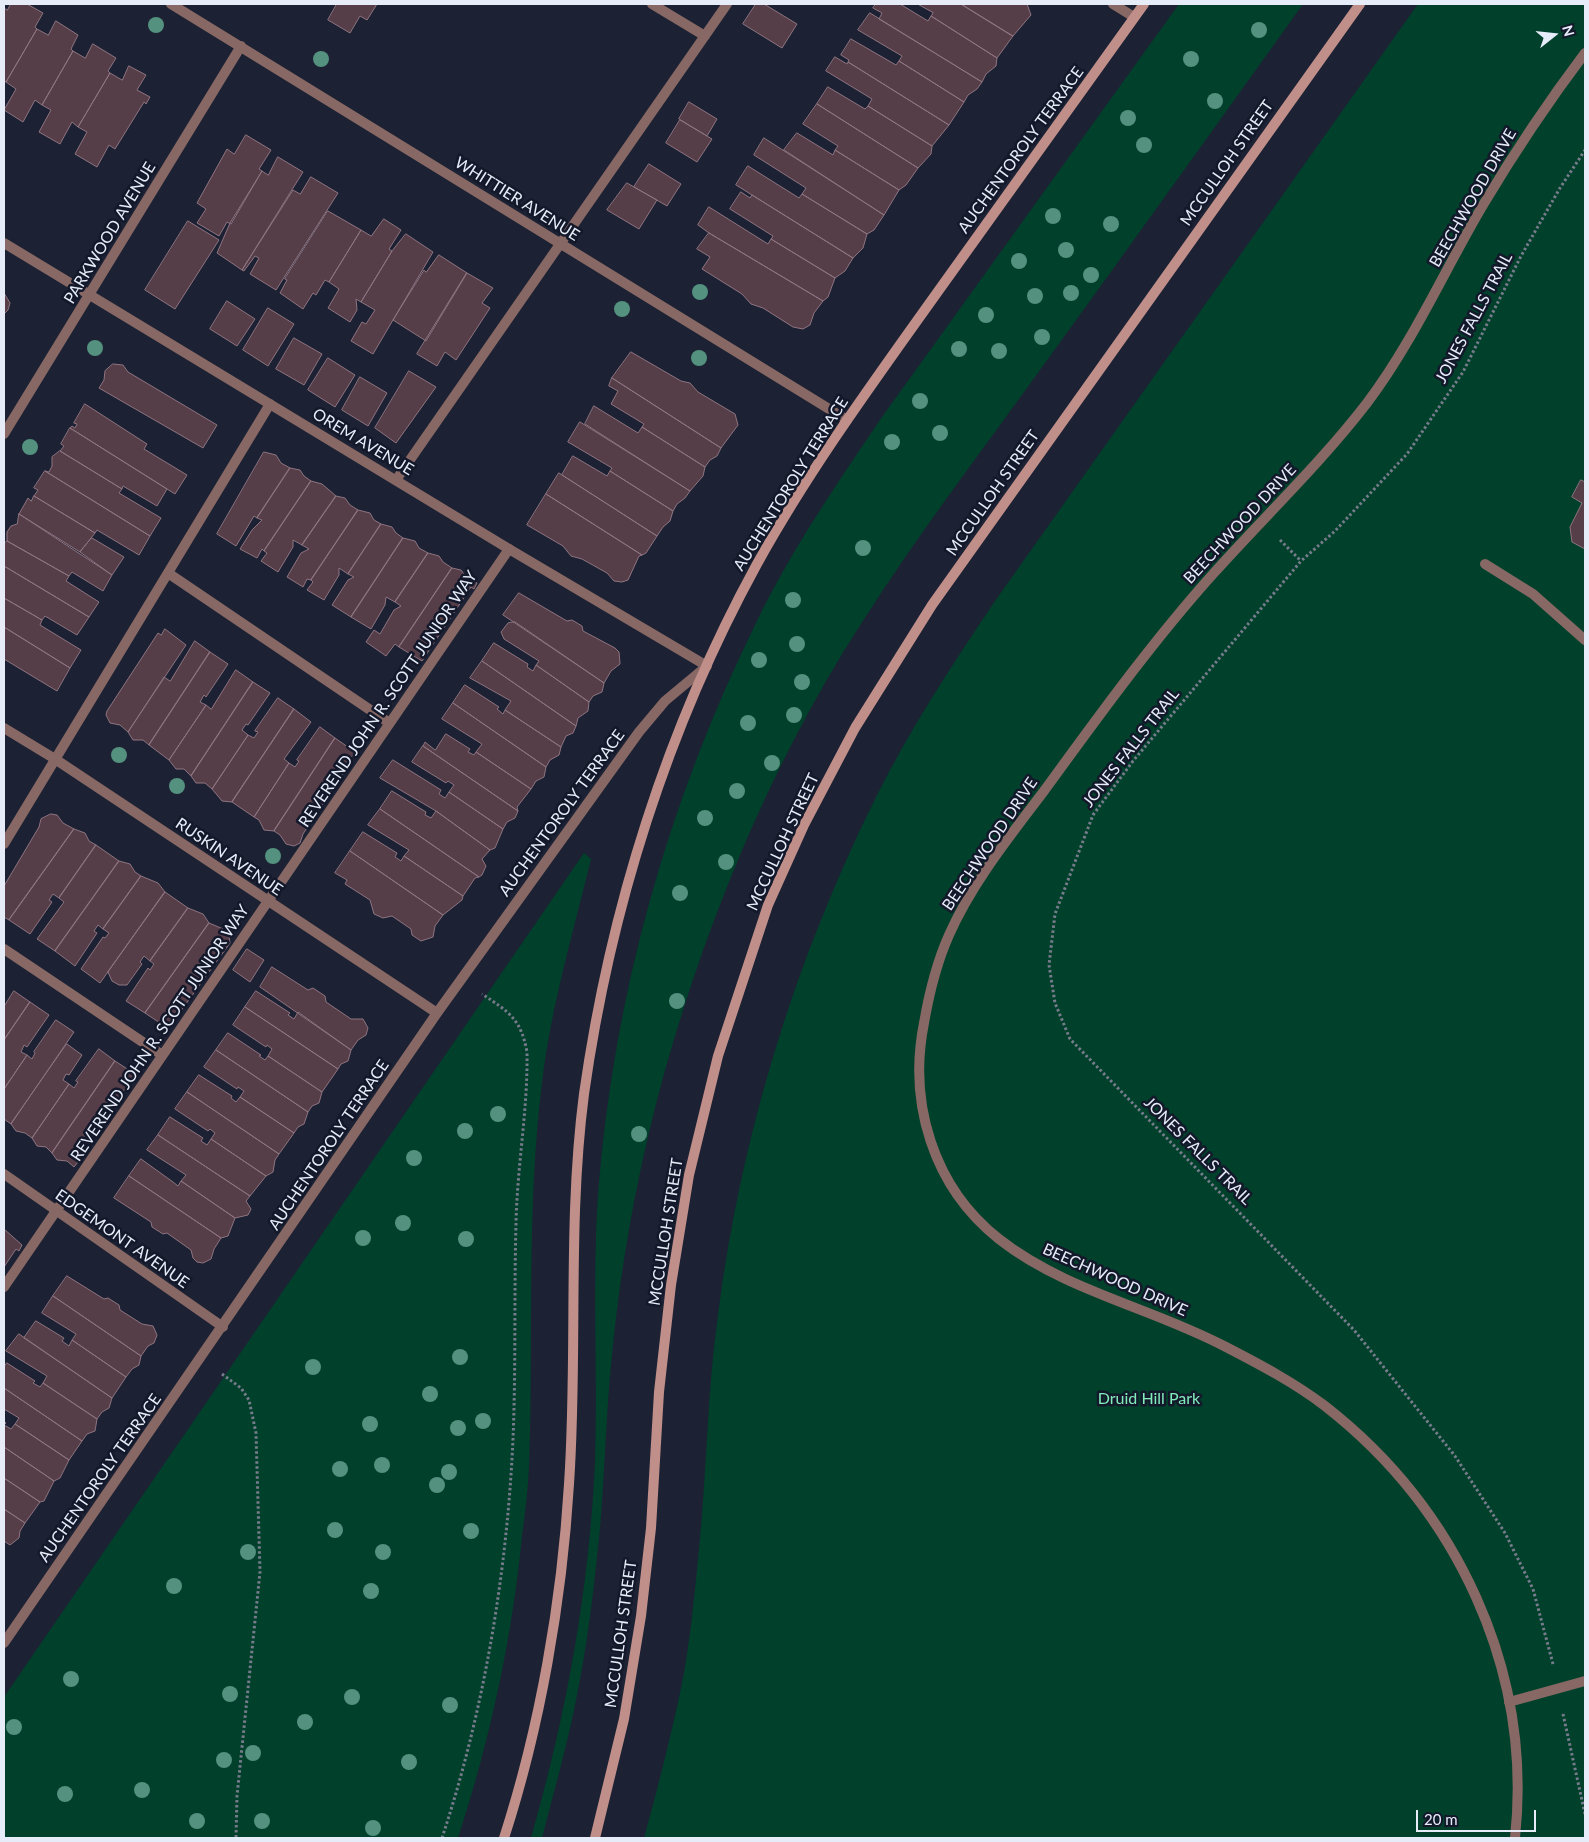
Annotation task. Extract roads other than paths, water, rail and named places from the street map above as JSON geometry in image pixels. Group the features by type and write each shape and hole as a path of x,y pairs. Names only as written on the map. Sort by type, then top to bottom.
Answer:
{"main road":[{"name":"AUCHENTOROLY TERRACE","path":"707,666 756,566 847,420 1144,4"},
{"name":"MCCULLOH STREET","path":"595,1838 624,1719 641,1616 670,1294 689,1175 718,1056 768,906 804,826 855,728 932,605 1360,4"},
{"path":"504,1838 534,1726 560,1567 569,1486 573,1381 574,1218 584,1098 600,999 625,895 652,800 707,666"}],"street":[{"name":"WHITTIER AVENUE","path":"171,4 847,420"},
{"path":"652,4 705,36"},
{"path":"396,480 727,4"},
{"path":"1114,4 1134,17"},
{"name":"PARKWOOD AVENUE","path":"4,434 241,46"},
{"name":"BEECHWOOD DRIVE","path":"1515,1838 1517,1760 1509,1702 1495,1649 1478,1598 1463,1568 1429,1514 1392,1469 1361,1437 1321,1403 1282,1378 1224,1346 1163,1317 1082,1286 1039,1265 1001,1241 980,1223 956,1193 934,1155 925,1129 920,1093 919,1065 923,1027 932,988 946,941 962,908 1036,802 1146,653 1211,576 1334,444 1369,400 1417,326 1480,209 1542,112 1585,53"},
{"name":"OREM AVENUE","path":"4,243 509,549 707,666"},
{"path":"4,844 270,404"},
{"name":"REVEREND JOHN R. SCOTT JUNIOR WAY","path":"4,1287 57,1212 388,722 509,549"},
{"path":"1485,564 1533,594 1585,640"},
{"path":"168,573 388,722"},
{"name":"AUCHENTOROLY TERRACE","path":"4,1644 437,1013 639,732 665,701 707,666"},
{"name":"RUSKIN AVENUE","path":"4,728 56,759 437,1013"},
{"path":"4,949 162,1055"},
{"name":"EDGEMONT AVENUE","path":"4,1174 222,1327"},
{"path":"4,1622 14,1629"},
{"path":"1509,1702 1585,1682"}],"park label":[{"name":"Druid Hill Park","path":"1149,1399"}]}
